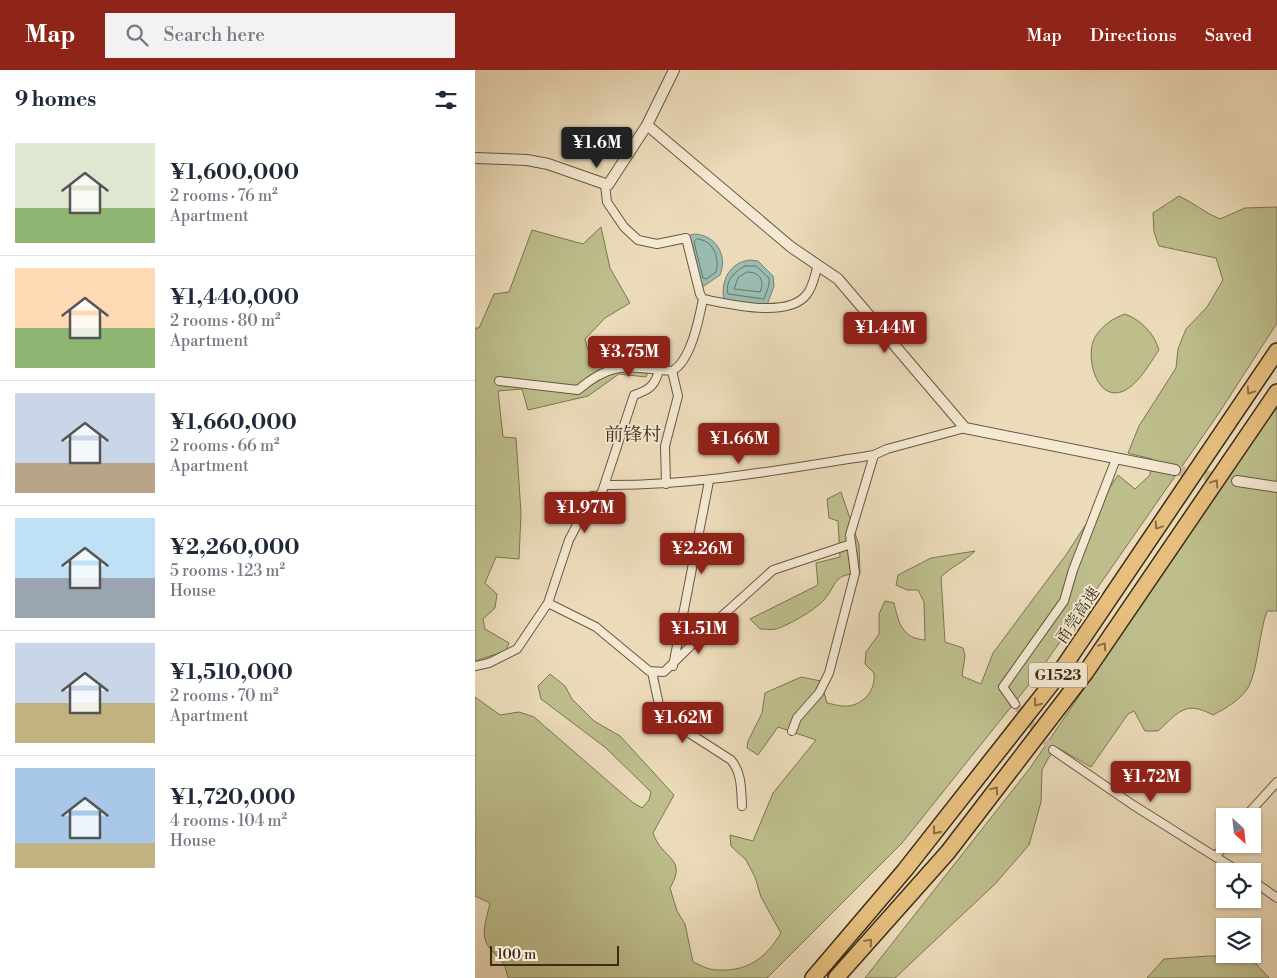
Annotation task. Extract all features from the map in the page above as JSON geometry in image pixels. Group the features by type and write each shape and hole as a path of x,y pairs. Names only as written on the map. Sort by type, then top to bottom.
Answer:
{"highway":[{"name":"甬莞高速","path":"813,978 905,870 1056,678 1277,351"},
{"name":"G1523","path":"836,978 948,852 1086,672 1277,392"}],"street":[{"path":"475,158 527,160 548,164 605,185 611,183 647,124 674,70"},
{"path":"647,124 791,247 838,280 965,428"},
{"path":"499,381 578,390 598,375 620,367 672,371 680,365 697,327 703,299 700,294 686,238 657,244 638,240 624,227 607,202 605,185"},
{"path":"703,299 753,308 791,304 808,293 819,265"},
{"path":"475,666 489,663 517,649 548,603 569,540 592,496 597,497 605,485 634,395 649,390 656,381 659,370"},
{"path":"666,484 665,446 678,396 672,371"},
{"path":"605,485 666,484 709,480 874,455 887,448 965,428 1175,470"},
{"path":"792,731 797,718 819,693 829,673 855,573 850,535 874,455"},
{"path":"1015,704 1003,687 1064,601 1073,570 1116,459"},
{"path":"673,666 709,480"},
{"path":"1237,481 1277,487"},
{"path":"548,603 596,627 652,672 664,672 673,666 712,625 773,570 851,544"},
{"path":"652,672 659,705 675,724 731,760 735,765 740,777 742,806"},
{"path":"1053,750 1133,805 1226,863"},
{"path":"1253,808 1277,782"},
{"path":"1261,887 1277,898"}],"green space":[{"path":"1179,196 1220,219 1245,208 1277,207 1277,323 1219,413 1039,672 902,843 767,978 508,978 504,965 489,947 485,938 490,903 475,896 475,697 500,715 519,712 534,717 632,802 642,808 649,800 651,792 606,748 541,699 538,686 550,674 565,686 572,699 594,721 620,736 674,795 653,833 657,842 675,864 675,878 670,888 677,911 685,924 693,962 710,969 727,970 746,966 762,957 781,933 761,897 755,877 746,860 731,846 730,835 753,841 773,793 816,740 778,727 758,755 747,748 748,741 762,713 765,693 801,677 821,681 827,703 846,706 860,702 868,695 873,685 874,673 865,664 866,652 879,634 879,614 885,601 894,603 900,623 906,633 917,639 925,640 924,602 918,590 907,590 896,585 898,575 931,558 975,551 941,577 945,642 963,648 965,656 962,676 981,684 993,653 1066,555 1118,475 1135,489 1150,475 1152,459 1128,453 1139,426 1176,368 1178,349 1186,329 1207,307 1223,280 1216,258 1159,246 1154,232 1153,213"},
{"path":"601,227 610,268 630,303 605,318 585,339 590,357 648,343 654,356 646,377 619,374 588,396 528,410 522,389 498,391 503,437 516,438 521,513 519,559 496,557 485,583 497,594 495,608 483,619 485,629 509,643 506,651 475,661 475,328 479,328 494,294 509,292 532,230 583,244"},
{"path":"1125,314 1146,328 1154,338 1159,350 1143,374 1132,385 1121,392 1112,393 1099,383 1095,374 1092,364 1092,345 1095,337 1104,326"},
{"path":"1277,406 1277,611 1267,611 1252,679 1246,691 1233,703 1213,715 1196,708 1183,710 1158,731 1145,731 1134,711 1128,714 1091,767 1058,748 1049,757 1042,770 1041,802 1029,845 995,884 895,978 865,978 1030,768"},
{"path":"841,492 859,545 860,574 845,575 840,578 819,605 794,621 776,629 760,629 750,619 818,585 816,563 840,557 838,521 829,518 827,499"},
{"path":"1216,956 1216,963 1255,963 1269,978 1147,978 1164,959"}],"water":[{"path":"694,234 702,235 714,242 718,247 722,260 720,275 701,288 687,236"},
{"path":"750,260 758,261 773,276 774,286 767,305 724,300 724,286 728,274 737,264"}],"tunnel":[{"path":"1175,470 1237,481"},
{"path":"1015,704 1053,750"}],"district":[{"name":"前锋村","path":"633,434"}]}
